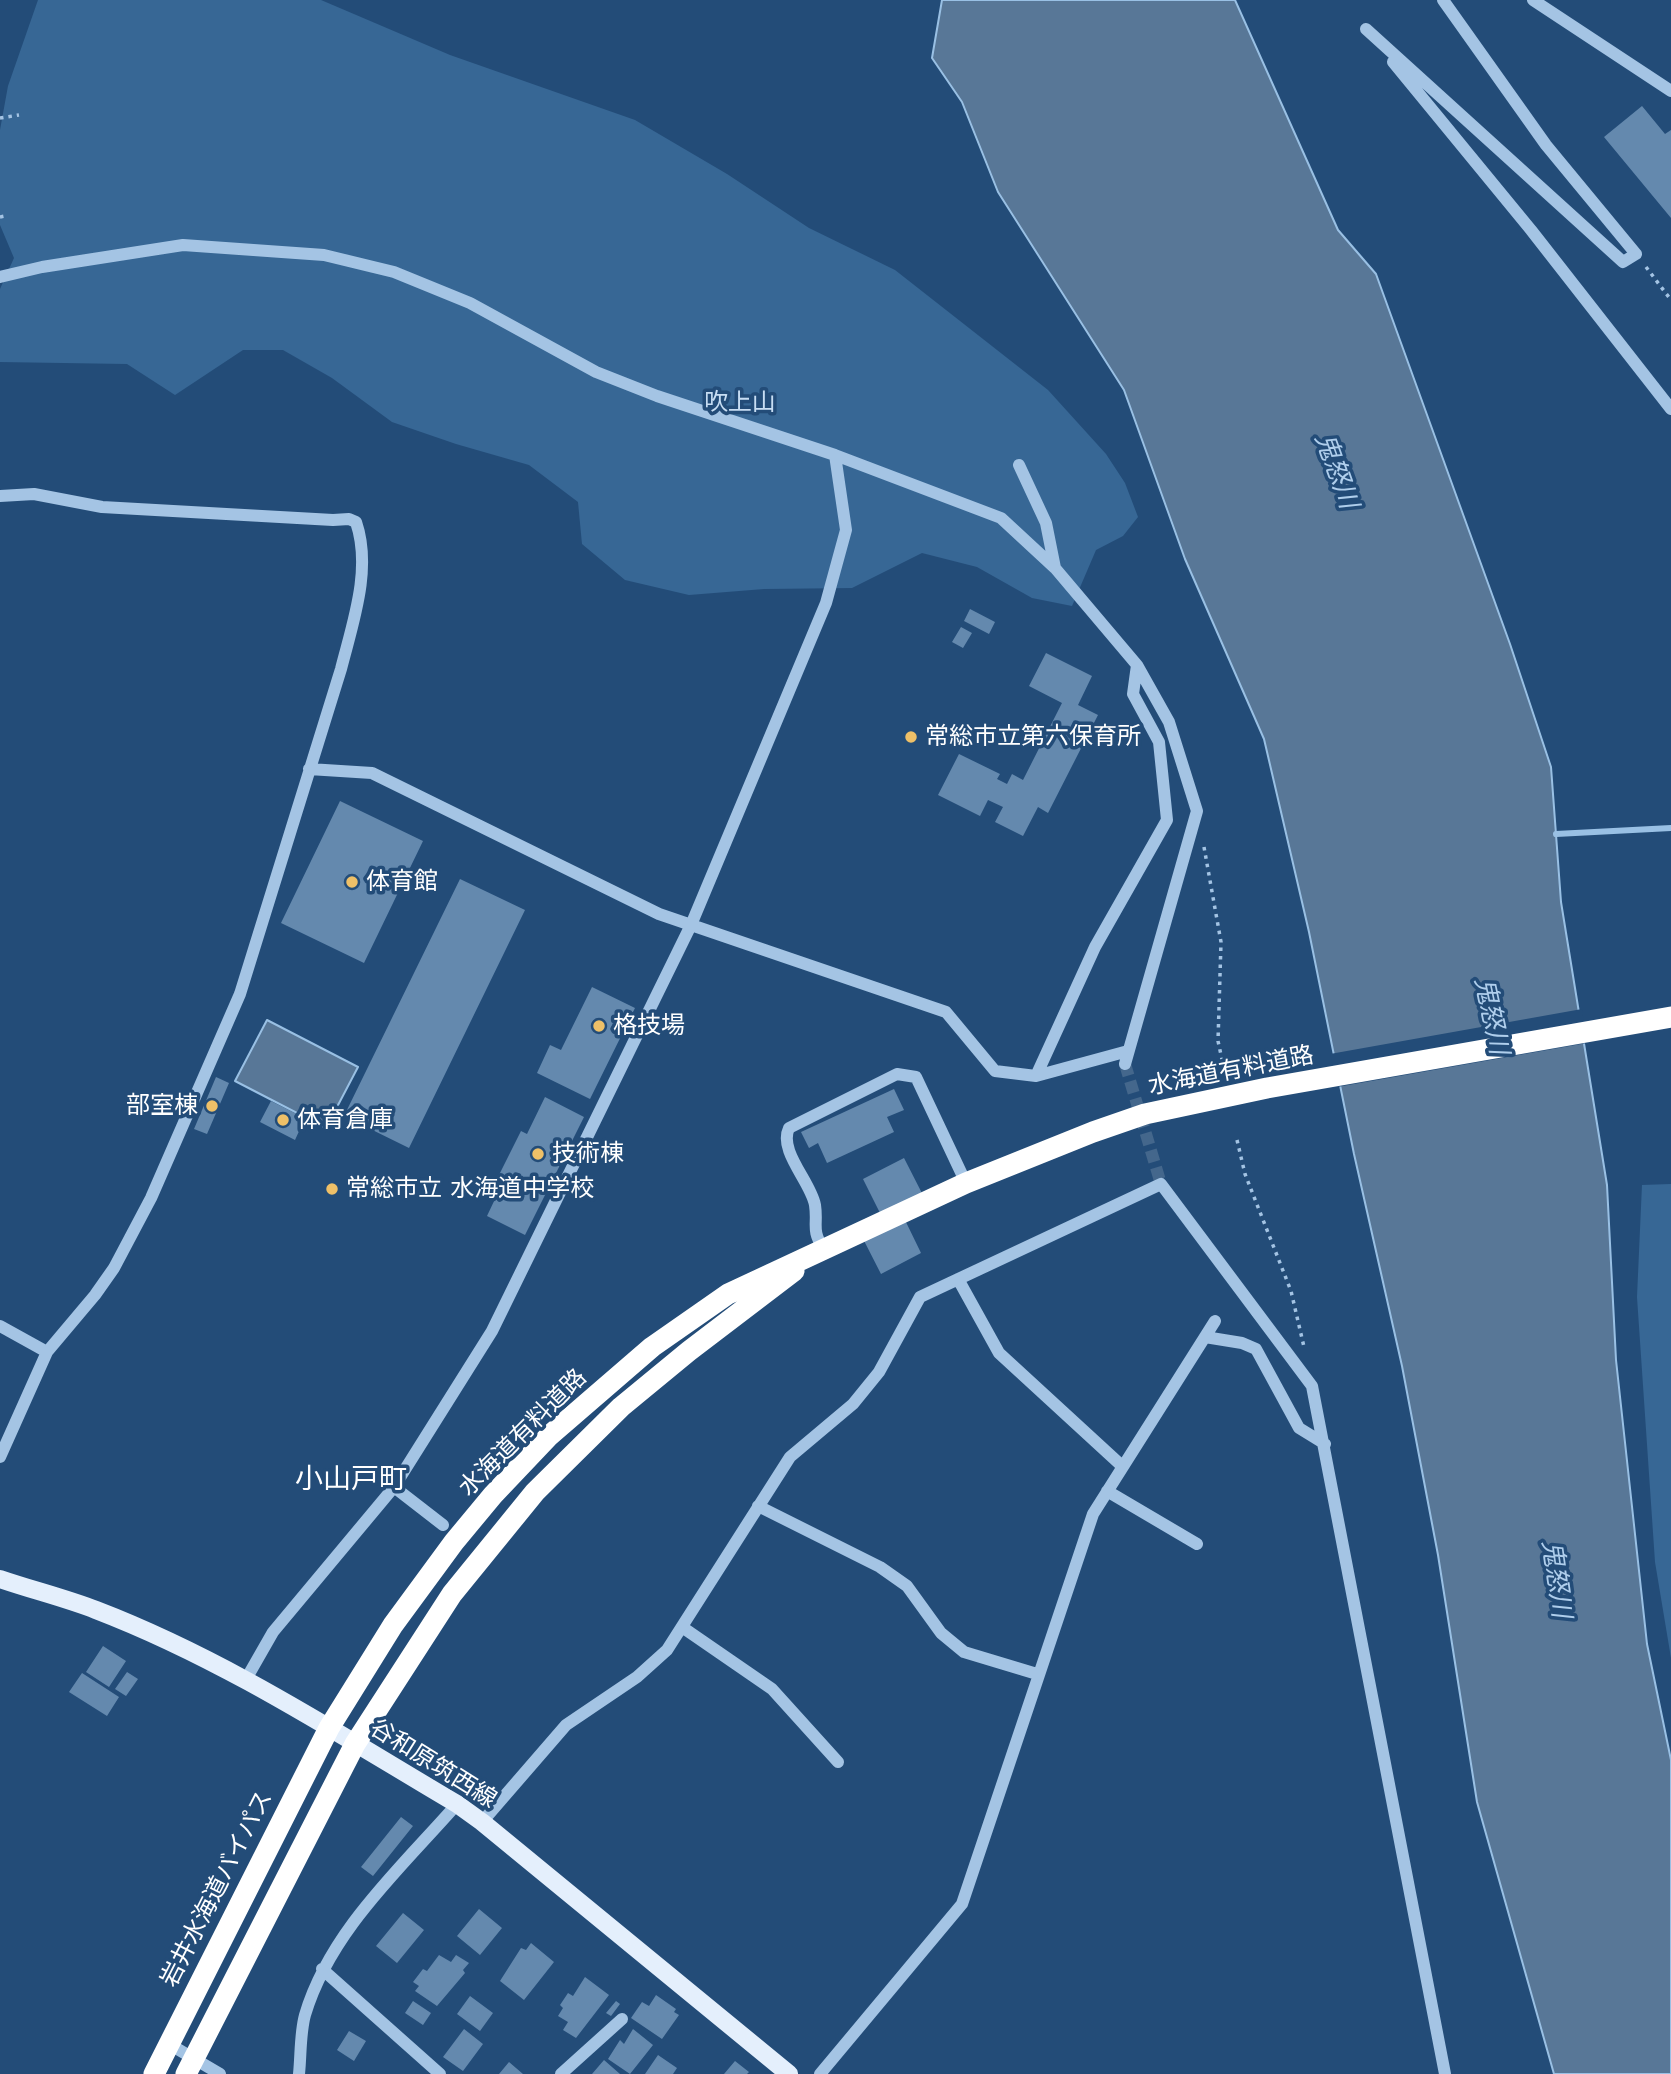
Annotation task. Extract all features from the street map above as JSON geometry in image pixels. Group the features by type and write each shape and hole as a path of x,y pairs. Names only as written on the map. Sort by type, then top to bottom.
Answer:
{"highway":[{"name":"水海道有料道路","path":"329,1728 393,1625 492,1495 550,1436 652,1347 727,1294 966,1183 1145,1114 1267,1088 1671,1017"},
{"name":"水海道有料道路","path":"355,1744 452,1594 478,1559 559,1466 621,1407 823,1248"},
{"name":"岩井水海道バイパス","path":"154,2074 329,1728"},
{"path":"190,2067 355,1744"}],"main road":[{"name":"谷和原筑西線","path":"0,1579 96,1610 172,1644 289,1704 457,1804 789,2074"}],"street":[{"path":"1443,0 1546,145 1636,254 1623,262 1366,29 1531,230 1671,409"},
{"path":"1533,0 1671,91"},
{"path":"0,278 42,267 183,245 324,255 394,272 470,303 596,372 657,396 835,455 1001,519 1055,568 1137,665 1170,722 1197,811 1126,1058 1036,1076 995,1070 946,1012 659,914 372,773 309,769"},
{"path":"245,1681 273,1632 394,1487 492,1331 691,925 826,603 846,530 835,455"},
{"path":"1019,465 1046,523 1055,568"},
{"path":"0,496 34,494 102,507 349,519 356,522 364,555 341,669 240,994 150,1198 114,1268 47,1352 0,1457"},
{"path":"1036,1076 1095,947 1167,820 1159,742 1133,694 1137,665"},
{"path":"823,1248 815,1235 815,1203 787,1145 786,1134 789,1128 897,1074 916,1077 966,1183"},
{"path":"482,1822 566,1725 637,1677 667,1650 790,1457 853,1405 879,1372 920,1297 1161,1184 1312,1385 1445,2074"},
{"path":"958,1279 999,1353 1122,1465"},
{"path":"820,2074 962,1904 1037,1674 1093,1514 1215,1321"},
{"path":"0,1326 47,1352"},
{"path":"1205,1338 1242,1343 1256,1349 1299,1428 1325,1444"},
{"path":"394,1487 443,1525"},
{"path":"1107,1491 1197,1544"},
{"path":"758,1506 880,1567 907,1586 941,1633 964,1652 1037,1674"},
{"path":"682,1627 772,1689 838,1762"},
{"path":"299,2074 304,2018 322,1969 357,1918 457,1804"},
{"path":"322,1969 440,2074"},
{"path":"561,2074 622,2019"},
{"path":"169,2044 190,2067 220,2074"}],"path":[{"path":"0,118 19,115"},
{"path":"1636,254 1671,300"},
{"path":"1197,811 1221,942 1218,1041 1227,1079"},
{"path":"1237,1140 1245,1174 1291,1291 1312,1385"}],"green space":[{"name":"吹上山","path":"38,0 321,0 450,55 635,120 727,174 809,228 895,270 1048,390 1106,454 1125,483 1138,517 1123,536 1096,550 1072,606 1032,598 977,567 922,553 852,588 764,589 689,595 625,580 582,544 578,502 529,465 392,422 332,378 283,350 243,350 175,395 127,364 0,362 0,289 14,258 0,225 0,130 8,86"},
{"path":"1671,1184 1671,1658 1655,1562 1637,1297 1642,1185"}],"water":[{"name":"鬼怒川","path":"942,0 1235,0 1338,230 1376,274 1510,644 1551,767 1561,902 1607,1185 1616,1360 1647,1644 1671,1760 1671,2074 1554,2074 1477,1802 1438,1555 1402,1366 1354,1154 1309,932 1264,739 1185,559 1124,390 998,192 962,102 932,58"},
{"path":"267,1020 358,1067 326,1128 235,1081"}],"pier":[{"path":"1582,1009 1587,1043 1337,1087 1330,1054"}],"building":[{"path":"1642,106 1665,134 1671,130 1671,218 1604,137"},
{"path":"970,609 995,622 989,634 964,621"},
{"path":"961,627 972,633 963,648 952,642"},
{"path":"1046,653 1092,676 1078,705 1098,715 1048,813 1038,807 1023,836 995,822 1003,807 988,800 980,816 938,795 959,754 1000,774 997,779 1007,784 1012,774 1023,780 1062,703 1029,686"},
{"name":"体育館","path":"340,801 423,841 364,963 281,923"},
{"path":"460,879 525,910 409,1148 344,1116"},
{"name":"格技場","path":"592,987 635,1008 590,1099 537,1073 550,1045 561,1050"},
{"name":"部室棟","path":"216,1077 229,1083 207,1134 194,1129"},
{"path":"894,1089 904,1110 887,1117 894,1132 827,1163 818,1143 809,1148 801,1132"},
{"name":"技術棟","path":"545,1097 584,1117 525,1235 487,1216 505,1178 499,1175 521,1131 527,1134"},
{"name":"体育倉庫","path":"271,1101 305,1118 295,1140 260,1122"},
{"path":"904,1158 928,1205 904,1218 921,1253 881,1274 857,1227 881,1215 863,1179"},
{"path":"103,1646 126,1661 109,1687 86,1672"},
{"path":"127,1672 138,1679 126,1696 115,1689"},
{"path":"82,1673 119,1697 107,1716 69,1692"},
{"path":"401,1817 413,1826 373,1876 361,1867"},
{"path":"479,1909 502,1928 480,1955 457,1936"},
{"path":"403,1913 424,1930 397,1963 376,1946"},
{"path":"531,1943 554,1962 524,2000 500,1981 521,1948 526,1950"},
{"path":"439,1955 451,1962 456,1955 469,1963 463,1970 465,1973 437,2006 415,1991 419,1986 413,1982 423,1969 427,1971"},
{"path":"585,1977 609,1995 576,2038 563,2030 568,2022 558,2016 563,2008 560,2005 568,1993 573,1996"},
{"path":"656,1995 676,2009 674,2012 679,2015 662,2039 631,2018 642,2002 649,2006"},
{"path":"470,1996 493,2013 480,2031 457,2014"},
{"path":"413,2001 431,2013 423,2025 405,2013"},
{"path":"616,2001 620,2004 611,2016 606,2013"},
{"path":"464,2029 483,2044 463,2071 443,2057"},
{"path":"633,2029 653,2045 630,2074 608,2059 620,2040 624,2044"},
{"path":"349,2031 366,2041 354,2061 337,2050"},
{"path":"658,2055 677,2068 673,2074 645,2074"},
{"path":"604,2060 620,2074 592,2074"},
{"path":"735,2061 749,2072 724,2074"},
{"path":"509,2062 523,2074 499,2074"}],"waterway":[{"path":"1556,834 1671,828"}],"tunnel":[{"path":"1125,1064 1161,1184"}],"place":[{"name":"常総市立第六保育所","path":"911,737"},
{"name":"体育館","path":"352,882"},
{"name":"格技場","path":"599,1026"},
{"name":"部室棟","path":"212,1106"},
{"name":"体育倉庫","path":"283,1120"},
{"name":"技術棟","path":"538,1154"},
{"name":"常総市立 水海道中学校","path":"332,1189"}],"district":[{"name":"小山戸町","path":"351,1480"}]}
